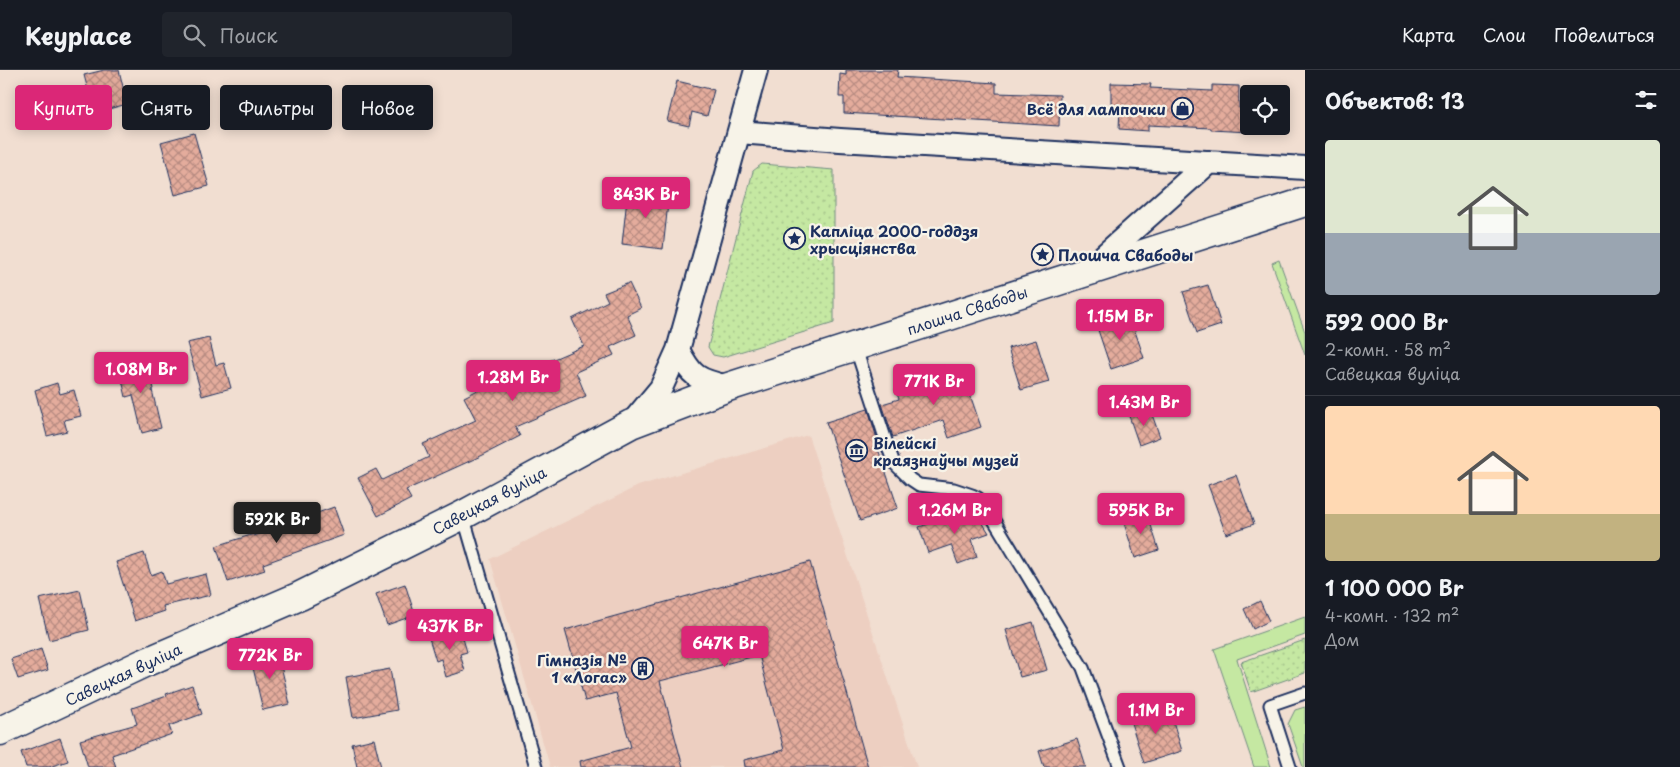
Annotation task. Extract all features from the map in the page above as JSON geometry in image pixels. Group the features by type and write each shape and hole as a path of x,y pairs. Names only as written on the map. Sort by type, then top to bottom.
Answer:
{"street":[{"name":"Савецкая вуліца","path":"0,731 144,663 300,596 463,515 631,424 661,388 678,350 756,70"},
{"path":"739,132 1305,168"},
{"path":"1086,272 1209,162"},
{"name":"плошча Свабоды","path":"631,424 728,387 1305,202"},
{"path":"678,350 686,366 696,377 710,383 728,387"}],"lane":[{"path":"855,346 888,450 894,463 903,473 919,485 954,490 972,495 978,498 990,512 1083,668 1120,767"},
{"path":"463,515 536,767"},
{"path":"1290,767 1270,706 1305,692"}],"shaded area":[{"path":"808,435 917,767 550,767 490,559 638,486"}],"green space":[{"path":"762,164 834,170 834,323 723,357 713,355 708,347 753,171"},
{"path":"1279,260 1305,332 1305,355 1272,263"},
{"path":"1305,617 1305,635 1237,659 1271,767 1254,767 1214,649"},
{"path":"1305,640 1305,673 1251,692 1241,662"},
{"path":"1305,707 1305,767 1303,767 1288,724 1295,710"}],"building":[{"path":"104,70 119,70 123,85 122,105 112,108 112,85 87,85 84,75"},
{"path":"846,70 898,70 897,77 996,83 996,93 1060,95 1059,126 844,113 844,97 839,97 840,74 846,75"},
{"path":"677,81 714,90 707,116 692,112 689,126 667,121"},
{"path":"1111,83 1151,84 1150,88 1212,91 1212,85 1239,86 1240,132 1148,125 1148,131 1119,129 1120,107 1111,106"},
{"path":"194,133 209,186 175,195 161,142"},
{"path":"628,190 669,194 663,249 622,244"},
{"path":"629,283 641,308 627,315 636,335 610,347 614,355 576,372 586,396 515,427 520,436 406,490 411,499 378,516 358,478 376,469 382,480 429,457 423,444 476,420 464,397 492,383 493,385 584,346 572,319 608,301 604,293"},
{"path":"1208,285 1221,325 1197,333 1183,292"},
{"path":"1129,313 1144,358 1111,369 1096,324"},
{"path":"209,338 216,365 224,363 231,388 202,396 187,343"},
{"path":"1036,340 1049,382 1021,390 1008,348"},
{"path":"147,360 161,428 142,433 133,395 126,397 119,367"},
{"path":"961,368 981,427 949,438 943,420 893,437 882,404 899,399 895,389"},
{"path":"57,383 60,394 74,390 81,416 64,420 67,431 47,436 35,390"},
{"name":"Вілейскі краязнаўчы музей","path":"868,409 878,442 876,443 898,508 860,521 826,422"},
{"path":"1150,409 1160,437 1139,445 1129,416"},
{"path":"1236,475 1254,524 1226,534 1208,485"},
{"path":"334,507 344,535 263,564 265,570 228,582 216,546 254,534 254,536"},
{"path":"974,509 989,533 972,539 977,557 958,564 951,545 928,553 919,527"},
{"path":"1147,513 1159,550 1135,558 1123,520"},
{"path":"144,553 151,575 162,571 166,584 206,574 211,595 163,606 165,611 135,621 116,562"},
{"name":"Гімназія № 1 «Логас»","path":"810,562 868,767 745,767 744,760 784,750 759,655 660,681 683,767 581,767 580,761 631,747 616,693 585,701 565,630"},
{"path":"405,584 415,615 387,625 376,594"},
{"path":"80,590 89,630 49,640 39,599"},
{"path":"1260,601 1269,621 1253,629 1244,609"},
{"path":"1033,622 1047,670 1020,677 1006,630"},
{"path":"460,628 467,652 460,654 465,671 446,677 441,659 436,661 429,638"},
{"path":"41,649 48,670 18,679 11,659"},
{"path":"277,649 290,704 263,710 250,655"},
{"path":"390,669 397,710 353,718 346,677"},
{"path":"192,685 202,714 169,726 172,734 112,755 116,767 88,767 80,740 137,724 132,708"},
{"path":"1169,708 1182,751 1144,763 1130,720"},
{"path":"60,738 68,761 49,767 26,767 21,752"},
{"path":"374,739 381,767 357,767 352,744"},
{"path":"1077,739 1086,767 1044,767 1039,751"}],"place":[{"name":"Всё для лампочки","path":"1182,108"},
{"name":"Капліца 2000-годдзя хрысціянства","path":"794,239"},
{"name":"Плошча Свабоды","path":"1042,254"},
{"name":"Вілейскі краязнаўчы музей","path":"857,451"},
{"name":"Гімназія № 1 «Логас»","path":"643,668"}]}
